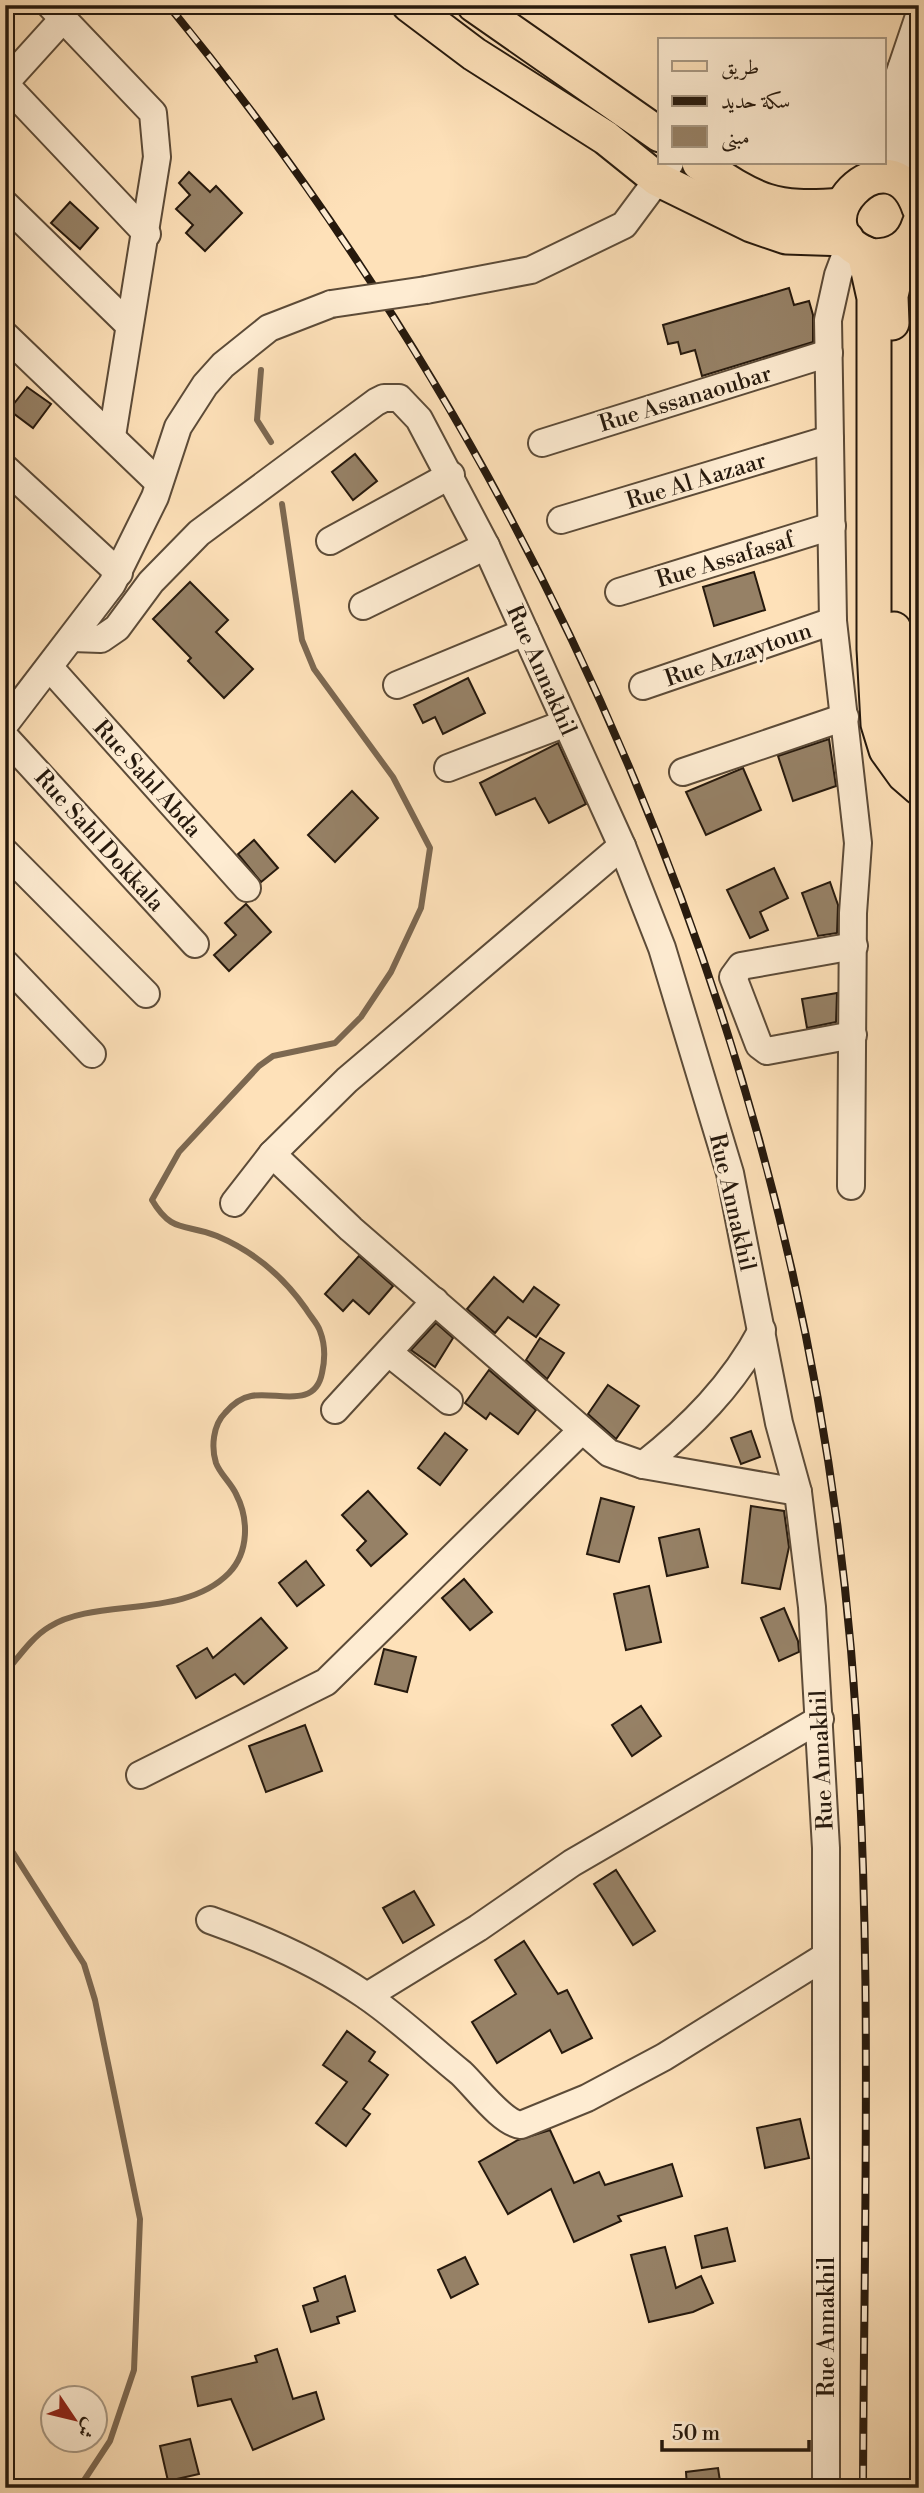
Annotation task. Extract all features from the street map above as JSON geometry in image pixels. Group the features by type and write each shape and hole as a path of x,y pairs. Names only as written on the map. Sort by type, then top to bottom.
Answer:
{"main road":[{"path":"409,5 474,54 606,138 751,225 786,236 854,245 883,256 910,237"},
{"path":"474,5 658,134"},
{"path":"700,164 749,197 795,209 842,205"},
{"path":"919,208 908,189 879,174 851,189 842,205 840,218 854,245 874,298 874,649 878,724 887,750 904,775 919,788"},
{"path":"910,237 891,296 894,653 907,725 919,744"}],"street":[{"path":"112,436 129,325 147,234 157,157 153,113 57,12 5,84 147,234"},
{"path":"886,112 919,16"},
{"path":"886,156 896,130 902,67"},
{"path":"5,724 50,668 118,573 136,540 178,427 196,396 223,365 269,328 331,304 426,290 531,270 624,225 663,171"},
{"path":"5,204 129,325"},
{"path":"851,1186 855,946 853,913 858,843 833,621 828,320 838,275 854,245"},
{"path":"5,335 159,484"},
{"name":"Rue Assanaoubar","path":"542,443 829,353"},
{"name":"Rue Annakhil","path":"72,638 89,640 109,635 173,556 199,533 384,398 399,398 410,407 451,475 622,846 663,948 730,1173 779,1423 798,1492 812,1607 826,1848 826,2488"},
{"name":"Rue Al Aazaar","path":"561,520 830,439"},
{"path":"5,468 118,573"},
{"path":"330,541 451,475"},
{"name":"Rue Assafasaf","path":"618,592 832,526"},
{"path":"363,606 486,546"},
{"name":"Rue Azzaytoun","path":"643,686 833,621"},
{"path":"397,685 525,632"},
{"name":"Rue Sahl Abda","path":"50,668 247,888"},
{"path":"683,772 845,717"},
{"path":"448,768 566,723"},
{"name":"Rue Sahl Dokkala","path":"5,737 195,944"},
{"path":"234,1203 272,1154 347,1080 622,846"},
{"path":"5,852 146,994"},
{"path":"853,1035 767,1051 759,1045 733,976 741,966 855,946"},
{"path":"5,963 92,1054"},
{"path":"272,1154 351,1229 609,1453 643,1465 798,1492"},
{"path":"335,1410 435,1301"},
{"path":"643,1465 690,1427 741,1366 762,1330"},
{"path":"388,1353 449,1401"},
{"path":"140,1775 326,1682 582,1430"},
{"path":"367,1996 478,1928 572,1863 820,1719"},
{"path":"210,1920 255,1936 314,1964 367,1996 479,2089 509,2122 520,2125 587,2098 664,2057 826,1956"}],"building":[{"path":"189,172 210,192 216,186 242,213 205,251 186,233 193,225 176,209 190,195 179,183"},
{"path":"70,202 98,228 80,249 51,223"},
{"path":"789,288 794,305 809,301 813,315 813,342 702,376 695,350 681,354 678,342 668,344 663,325"},
{"path":"27,387 51,404 33,428 9,410"},
{"path":"355,454 377,481 353,500 332,472"},
{"path":"754,572 765,610 714,626 703,587"},
{"path":"190,582 228,620 216,632 253,669 224,698 188,661 191,658 153,619"},
{"path":"468,678 485,713 443,734 435,717 423,723 414,705"},
{"path":"829,739 836,786 793,801 778,756"},
{"path":"558,743 586,804 549,823 535,798 496,815 480,783"},
{"path":"743,768 761,810 706,835 686,792"},
{"path":"352,791 378,818 335,862 308,835"},
{"path":"254,840 278,868 261,882 238,854"},
{"path":"774,868 788,898 760,912 768,930 750,938 727,890"},
{"path":"830,882 838,905 837,933 818,936 802,893"},
{"path":"246,904 271,932 229,971 214,955 236,935 225,923"},
{"path":"837,993 836,1022 807,1028 802,999"},
{"path":"359,1256 393,1286 369,1314 353,1300 343,1311 325,1294"},
{"path":"494,1277 523,1302 534,1287 559,1305 536,1337 508,1317 495,1333 467,1309"},
{"path":"436,1323 453,1338 435,1367 411,1350"},
{"path":"540,1338 564,1353 547,1379 526,1360"},
{"path":"489,1370 536,1410 518,1434 490,1413 486,1419 465,1403"},
{"path":"608,1385 639,1406 616,1439 588,1414"},
{"path":"751,1431 760,1457 741,1464 731,1438"},
{"path":"445,1433 467,1450 440,1485 418,1468"},
{"path":"368,1491 407,1534 371,1566 357,1550 366,1541 342,1515"},
{"path":"601,1498 634,1507 619,1562 587,1554"},
{"path":"751,1506 784,1511 789,1547 780,1589 742,1583"},
{"path":"699,1529 708,1567 667,1576 659,1538"},
{"path":"306,1561 324,1585 297,1606 279,1583"},
{"path":"464,1579 492,1612 470,1630 442,1598"},
{"path":"649,1586 661,1642 626,1650 614,1594"},
{"path":"784,1608 798,1641 799,1652 779,1661 761,1618"},
{"path":"261,1618 287,1648 244,1684 235,1674 196,1698 177,1666 207,1648 213,1658"},
{"path":"384,1649 416,1657 407,1692 375,1684"},
{"path":"641,1706 661,1736 632,1756 612,1725"},
{"path":"305,1725 322,1771 266,1792 249,1746"},
{"path":"616,1870 655,1931 633,1945 594,1884"},
{"path":"414,1891 434,1925 403,1943 383,1908"},
{"path":"524,1941 558,1994 567,1990 592,2038 562,2053 550,2030 497,2063 472,2022 516,1994 495,1960"},
{"path":"347,2031 375,2052 369,2061 388,2075 363,2109 370,2114 346,2146 316,2123 347,2082 323,2065"},
{"path":"800,2119 809,2158 765,2168 757,2128"},
{"path":"550,2130 574,2183 599,2172 605,2185 672,2164 682,2196 618,2216 621,2221 574,2242 551,2189 508,2214 479,2162 518,2140"},
{"path":"727,2228 735,2261 702,2268 695,2236"},
{"path":"665,2247 676,2288 701,2276 713,2303 693,2312 649,2322 631,2255"},
{"path":"465,2257 478,2284 451,2298 438,2270"},
{"path":"345,2276 355,2311 337,2317 339,2323 311,2332 303,2306 318,2301 314,2288"},
{"path":"277,2349 293,2399 316,2392 324,2419 253,2450 231,2399 198,2406 192,2377 257,2362 255,2356"},
{"path":"190,2439 199,2474 168,2481 160,2446"},
{"path":"718,2468 721,2488 687,2488 686,2472"}],"waterway":[{"path":"261,370 257,420 271,442"},
{"path":"5,1673 37,1636 68,1618 188,1597 210,1588 229,1573 240,1555 245,1524 236,1494 216,1463 213,1443 218,1424 230,1408 247,1397 293,1396 311,1392 322,1373 324,1352 319,1328 278,1276 256,1257 231,1242 173,1223 159,1211 152,1200 179,1152 259,1066 273,1056 335,1043 361,1017 391,972 421,908 430,848 393,777 314,669 302,640 282,504"},
{"path":"5,1840 84,1964 95,2000 140,2219 134,2370 110,2441 79,2488"}],"railway":[{"path":"168,5 305,185 429,374 538,572 633,777 713,988 776,1205 822,1426 851,1650 863,1859 865,1964 863,2488"}]}
